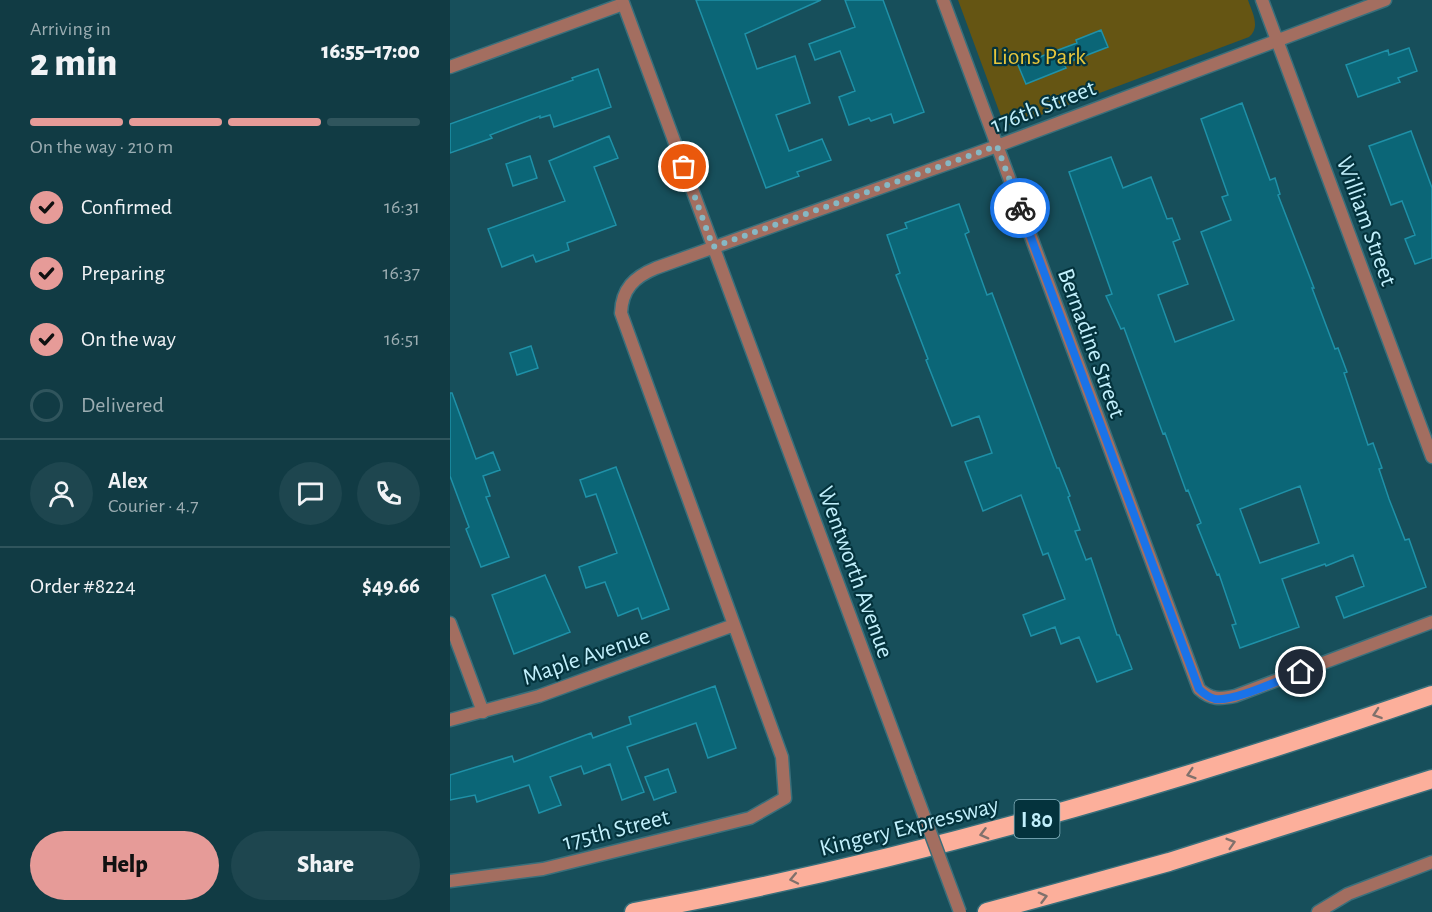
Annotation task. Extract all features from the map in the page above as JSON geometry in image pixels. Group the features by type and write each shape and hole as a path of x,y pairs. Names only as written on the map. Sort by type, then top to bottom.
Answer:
{"highway":[{"name":"Kingery Expressway","path":"634,912 802,877 977,836 1225,764 1432,695"},
{"path":"987,912 1190,856 1432,779"}],"street":[{"name":"Bernadine Street","path":"943,0 1193,679 1199,689 1207,697 1218,699 1235,696 1432,622"},
{"name":"William Street","path":"1262,0 1432,457"},
{"name":"176th Street","path":"713,247 997,146 1385,0"},
{"path":"450,67 623,2"},
{"name":"Wentworth Avenue","path":"623,2 960,912"},
{"path":"713,247 639,276 625,291 621,313 734,625"},
{"path":"450,623 483,712"},
{"name":"Maple Avenue","path":"450,720 539,696 734,625"},
{"name":"175th Street","path":"450,881 543,869 750,818 785,798 782,757 734,625"},
{"path":"1318,912 1348,894 1432,862"}],"green space":[{"name":"Lions Park","path":"958,0 1248,0 1255,24 1253,33 1249,37 1017,124 1007,125 1002,119"}],"building":[{"path":"696,0 821,0 745,34 757,69 795,56 810,103 776,115 789,151 822,139 831,160 797,172 799,176 766,188"},
{"path":"845,0 883,0 924,112 894,123 891,114 849,125 839,97 855,91 840,51 815,60 809,44 855,27"},
{"path":"1101,30 1108,47 1064,64 1066,68 1026,84 1018,65 1077,43 1076,40"},
{"path":"1409,48 1417,71 1398,78 1400,82 1358,97 1346,65 1388,50 1389,55"},
{"path":"598,69 611,107 554,127 550,115 540,118 540,116 490,135 492,138 450,153 450,124"},
{"path":"1242,103 1270,180 1275,178 1280,194 1278,195 1314,288 1312,288 1335,349 1338,348 1347,372 1344,373 1368,445 1373,443 1389,499 1405,540 1409,539 1426,587 1344,618 1336,597 1364,586 1353,555 1326,566 1325,564 1282,579 1299,627 1240,648 1232,625 1236,624 1219,574 1217,575 1197,525 1201,523 1188,490 1186,491 1165,433 1163,434 1124,328 1121,329 1106,296 1112,294 1069,172 1111,157 1123,188 1151,177 1167,219 1172,218 1180,239 1173,242 1188,284 1158,295 1175,342 1234,320 1201,232 1231,220 1222,197 1228,195 1201,119","holes":["1300,486 1319,543 1260,563 1240,509"]},
{"path":"1411,131 1432,188 1432,258 1415,264 1405,239 1415,235 1402,201 1391,205 1369,146"},
{"path":"609,136 618,158 594,167 616,225 567,243 569,250 536,262 533,255 502,267 488,229 565,201 549,161"},
{"path":"530,156 537,178 513,186 506,164"},
{"path":"959,204 969,232 965,234 987,295 992,293 1057,468 1059,468 1070,496 1068,497 1080,530 1075,531 1086,560 1091,558 1117,635 1119,635 1132,669 1097,682 1079,637 1061,644 1055,627 1031,636 1023,615 1065,599 1048,553 1043,555 1021,495 983,511 965,462 992,453 979,416 952,426 896,275 900,273 887,235 907,228 905,223"},
{"path":"531,346 538,368 517,375 510,353"},
{"path":"450,393 452,393 476,459 493,452 500,470 483,476 490,496 486,497 509,557 481,567 466,529 469,527 450,476"},
{"path":"616,467 669,609 642,619 638,608 618,616 605,582 586,588 579,567 617,553 596,494 586,497 580,480"},
{"path":"545,575 570,632 514,654 492,595"},
{"path":"715,686 736,748 708,758 696,723 627,747 644,792 622,800 610,764 584,774 581,766 550,777 561,805 539,813 529,785 477,802 475,795 450,800 450,775 512,756 514,762 591,733 593,738 631,724 629,717"},
{"path":"668,769 676,792 654,800 645,777"}],"way so far":[{"path":"684,167 713,247 997,146 1020,208"}],"route":[{"path":"1020,208 1193,679 1199,689 1207,697 1218,699 1235,696 1301,672"}]}
